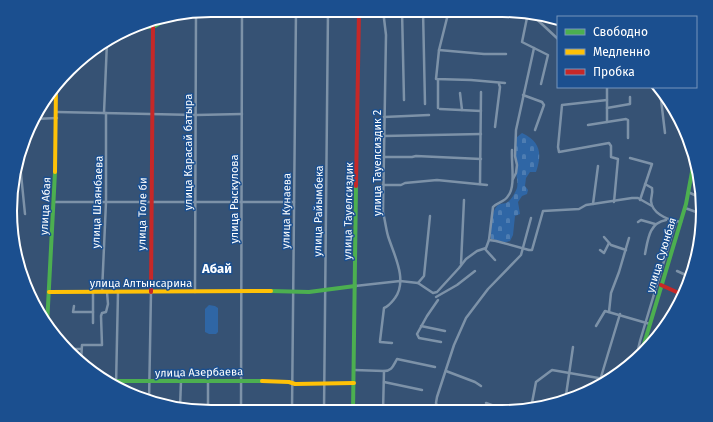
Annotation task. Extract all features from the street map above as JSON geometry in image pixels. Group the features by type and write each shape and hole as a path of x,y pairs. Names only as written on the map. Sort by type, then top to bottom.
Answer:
{"street":[{"name":"улица Карасай батыра","path":"195,292 196,17"},
{"name":"улица Рыскулова","path":"241,405 242,17"},
{"name":"улица Кунаева","path":"292,405 296,17"},
{"name":"улица Райымбека","path":"324,405 328,17"},
{"name":"улица Тауелсиздик","path":"354,405 359,17"},
{"name":"улица Тауелсиздик 2","path":"384,17 386,35 383,212 388,236 398,263 400,281 399,293 389,307 384,308 380,342 392,343"},
{"path":"402,17 404,100"},
{"path":"423,17 425,104"},
{"path":"447,17 439,50 436,78 438,80 439,109 481,111"},
{"path":"528,19 522,42 548,55 541,84"},
{"path":"538,21 557,37"},
{"path":"150,27 156,25"},
{"name":"улица Толе би","path":"149,395 153,27"},
{"name":"улица Шаянбаева","path":"81,349 83,345 102,345 101,316 106,312 108,304 104,292 107,48"},
{"path":"512,179 516,173 517,166 515,156 516,130 534,48"},
{"path":"439,50 484,54 506,54"},
{"path":"438,80 471,80 499,84 505,83"},
{"path":"496,127 500,87 499,84"},
{"path":"607,122 608,88"},
{"path":"480,184 481,92"},
{"path":"460,93 462,110"},
{"name":"улица Абая","path":"48,315 54,202 57,118 56,94"},
{"path":"523,95 542,102 544,105 534,130"},
{"path":"607,108 630,104 630,97"},
{"path":"607,100 562,106 558,152 609,143 611,146 611,157 618,159 614,202"},
{"path":"661,100 665,133"},
{"path":"57,112 196,115 242,114"},
{"path":"384,117 429,115"},
{"path":"40,119 57,118"},
{"path":"588,125 626,119 628,120 628,138"},
{"path":"384,136 481,134"},
{"path":"430,216 424,276 418,283 433,293 437,292 470,255 485,249 489,240 493,207 498,202 508,197 513,185 512,150"},
{"path":"384,157 416,156 481,159"},
{"path":"630,158 652,164 640,200"},
{"path":"593,204 598,166"},
{"path":"21,172 25,200 25,214"},
{"name":"улица Суюнбая","path":"643,344 678,222 684,208 692,172"},
{"path":"383,185 401,185 405,183 437,180 487,185"},
{"path":"645,184 652,188 652,206"},
{"path":"688,192 696,195"},
{"path":"489,240 532,250 543,211 578,209 586,205 614,202 632,198 638,198 652,206 667,220 678,222 640,347"},
{"path":"461,264 464,200"},
{"path":"54,202 294,202"},
{"path":"684,208 696,212"},
{"path":"437,405 437,396 454,345 466,318 488,289 518,259 523,248 531,218"},
{"path":"638,222 641,220 655,224 667,220"},
{"path":"645,254 650,232 655,224"},
{"path":"604,237 614,247 626,250"},
{"path":"609,312 611,293 629,238"},
{"path":"600,250 604,253 609,243"},
{"path":"485,249 495,260"},
{"path":"436,297 457,285 475,271"},
{"path":"677,272 685,275"},
{"name":"улица Алтынсарина","path":"49,292 292,292 325,291 400,281 418,283"},
{"path":"661,285 678,293"},
{"path":"93,292 93,323"},
{"path":"116,380 118,292"},
{"path":"438,300 417,334 419,338 442,342"},
{"path":"74,306 73,312 93,312"},
{"path":"596,326 605,311 648,323"},
{"path":"601,378 620,314"},
{"path":"421,326 445,331"},
{"path":"566,394 573,347"},
{"path":"75,349 81,349 81,355"},
{"path":"354,370 389,371 392,369 397,359 435,367"},
{"path":"532,402 536,382 552,370 601,378"},
{"path":"384,371 384,405"},
{"path":"446,371 475,382 481,386"},
{"path":"180,402 181,380"},
{"path":"208,380 208,405"},
{"name":"улица Азербаева","path":"118,381 241,380 295,384 354,383"},
{"path":"384,382 422,390"},
{"path":"486,403 491,405"}],"green space":[{"path":"522,133 533,140 538,149 538,166 536,172 530,172 526,178 525,186 528,190 527,194 522,196 518,202 520,214 515,216 513,235 510,241 503,242 491,239 492,217 497,206 510,201 517,188 516,138"},
{"path":"209,305 218,308 218,332 216,334 209,334 205,332 205,309"}],"traffic: fast":[{"path":"150,27 156,25"},
{"path":"48,315 55,172"},
{"path":"644,343 686,204 692,172"},
{"path":"353,405 356,186"},
{"path":"271,291 309,292 355,286"},
{"path":"118,381 262,381"}],"traffic: slow":[{"path":"55,172 56,95"},
{"path":"49,292 271,291"},
{"path":"262,381 289,382 295,384 354,383"}],"traffic: jam":[{"path":"356,186 359,17"},
{"path":"151,292 153,27"},
{"path":"661,285 678,293"}],"district":[{"name":"Абай","path":"217,268"}]}
